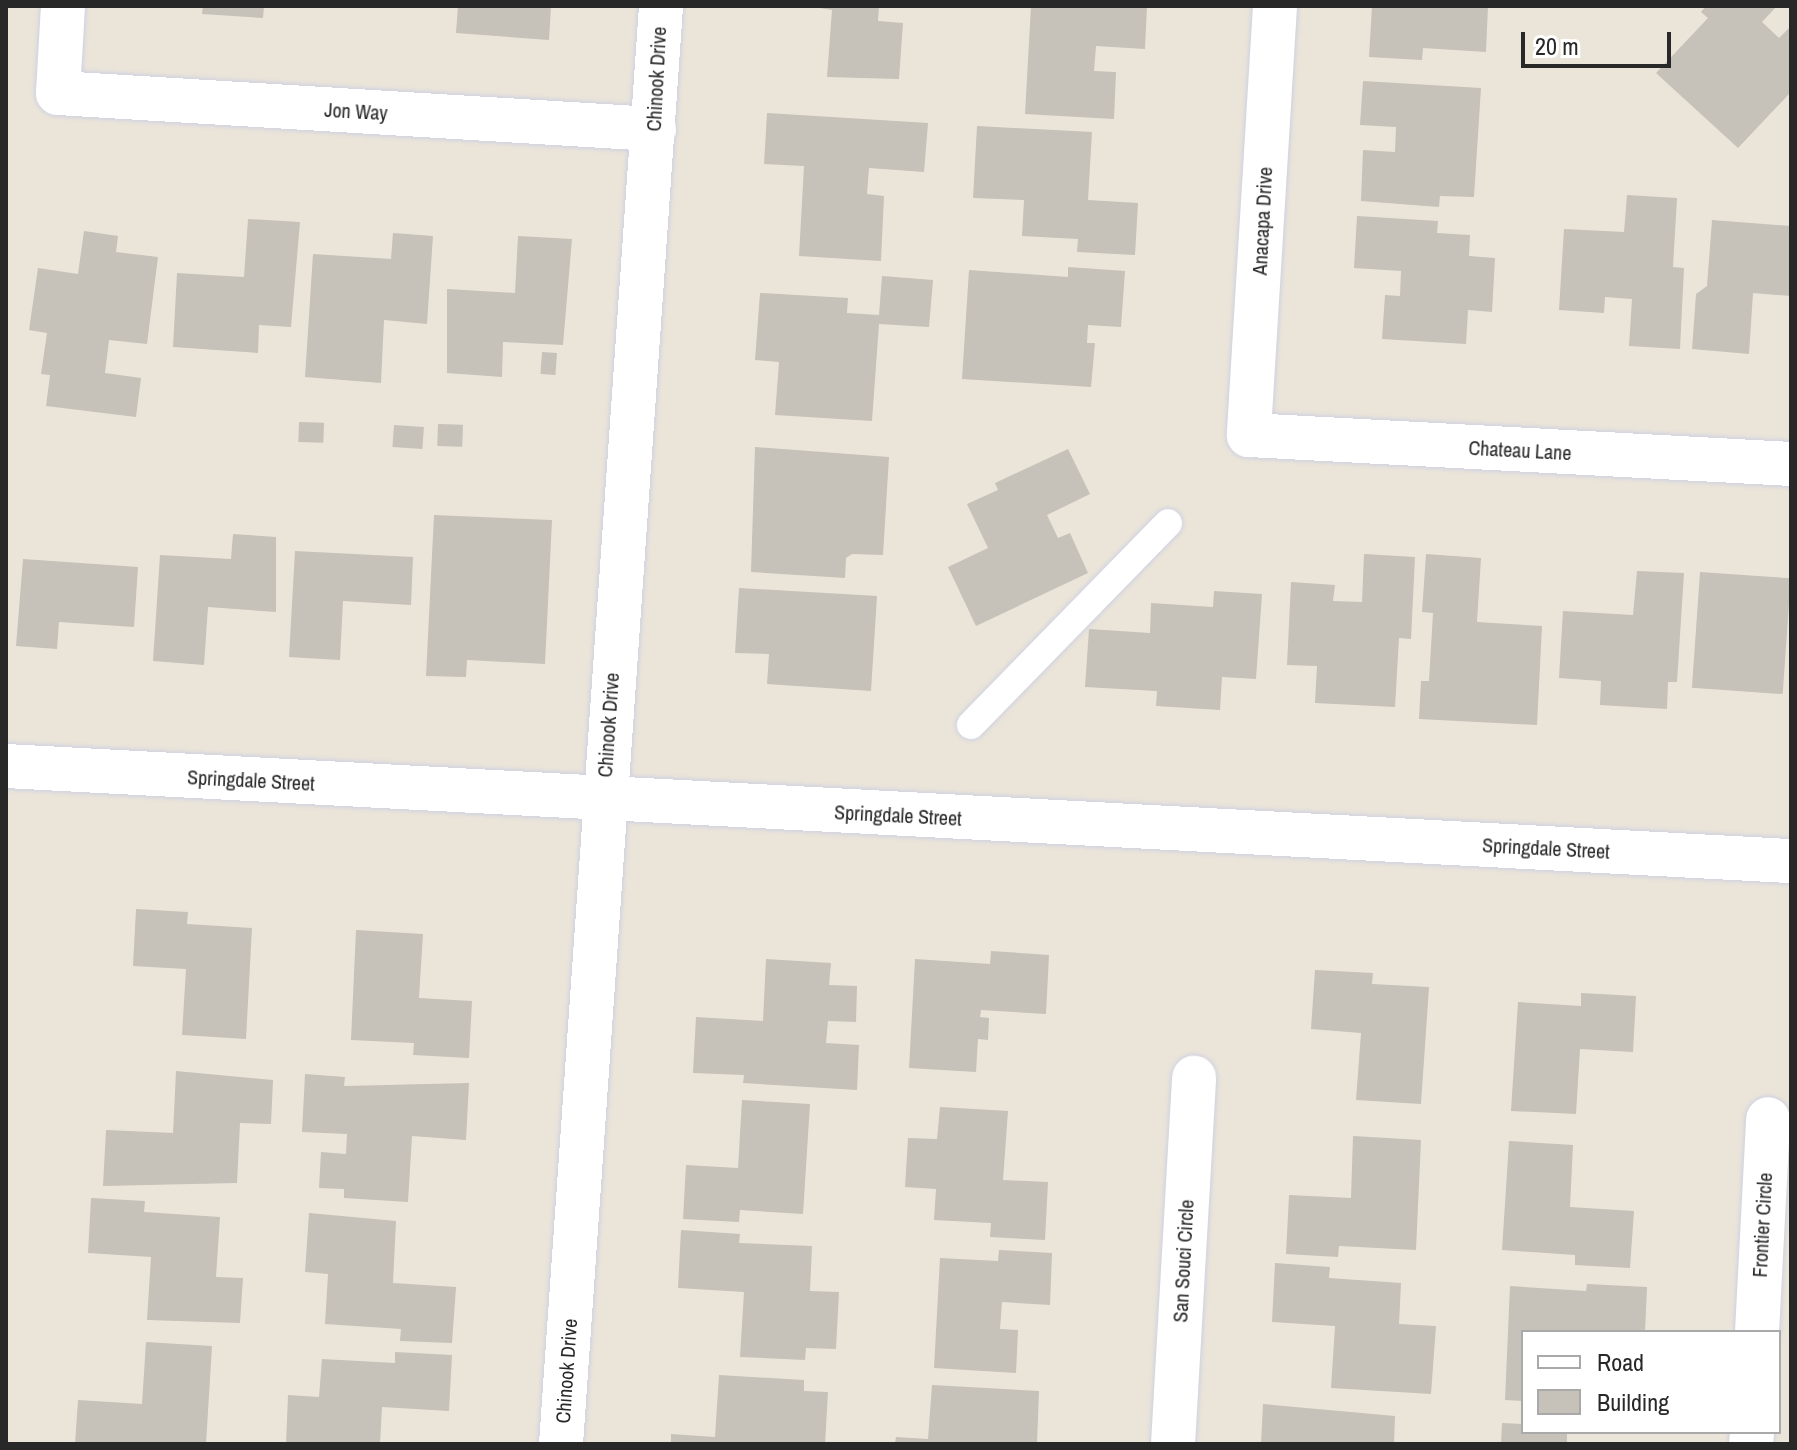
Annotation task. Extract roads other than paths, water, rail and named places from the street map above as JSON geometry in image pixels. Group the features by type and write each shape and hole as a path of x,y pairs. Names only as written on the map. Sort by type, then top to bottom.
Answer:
{"street":[{"name":"Jon Way","path":"63,6 58,93 654,129"},
{"name":"Chinook Drive","path":"561,1444 602,798 661,6"},
{"name":"Anacapa Drive","path":"1249,435 1275,6"},
{"name":"Chateau Lane","path":"1249,435 1791,464"},
{"name":"Springdale Street","path":"6,766 1791,861"},
{"name":"San Souci Circle","path":"1173,1444 1194,1078"},
{"name":"Frontier Circle","path":"1757,1330 1768,1119"}],"lane":[{"path":"971,725 1168,523"}]}
